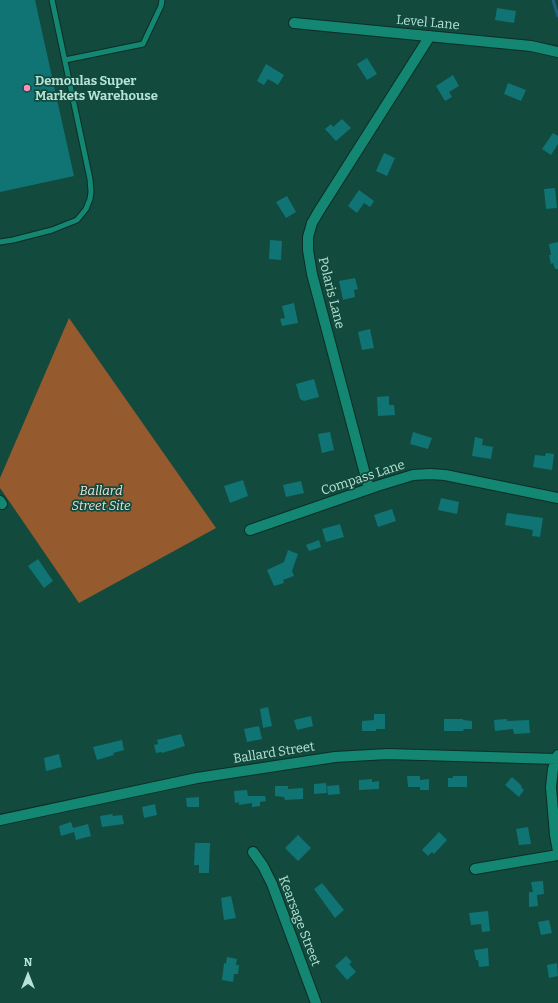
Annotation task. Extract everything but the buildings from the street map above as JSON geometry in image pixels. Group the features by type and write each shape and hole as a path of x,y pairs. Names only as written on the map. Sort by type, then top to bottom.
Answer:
{"street":[{"name":"Level Lane","path":"294,24 531,46 558,52"},
{"name":"Polaris Lane","path":"369,488 310,270 308,237 312,223 319,211 430,36"},
{"name":"Compass Lane","path":"250,530 369,488 414,475 430,474 460,477 558,498"},
{"name":"Ballard Street","path":"0,820 197,778 335,757 388,754 557,757"},
{"path":"557,757 553,769 551,787 555,835 558,851"},
{"name":"Kearsage Street","path":"252,852 263,866 272,884 316,1003"},
{"path":"474,869 558,855"}],"lane":[{"path":"0,242 52,230 77,220 88,204 91,192 90,179 52,0"},
{"path":"65,60 143,44 161,6 162,0"}],"green space":[{"name":"Ballard Street Site","path":"69,318 216,528 79,603 0,488 0,478"}],"waterway":[{"path":"553,0 558,16"}],"place":[{"name":"Demoulas Super Markets Warehouse","path":"27,88"}]}
